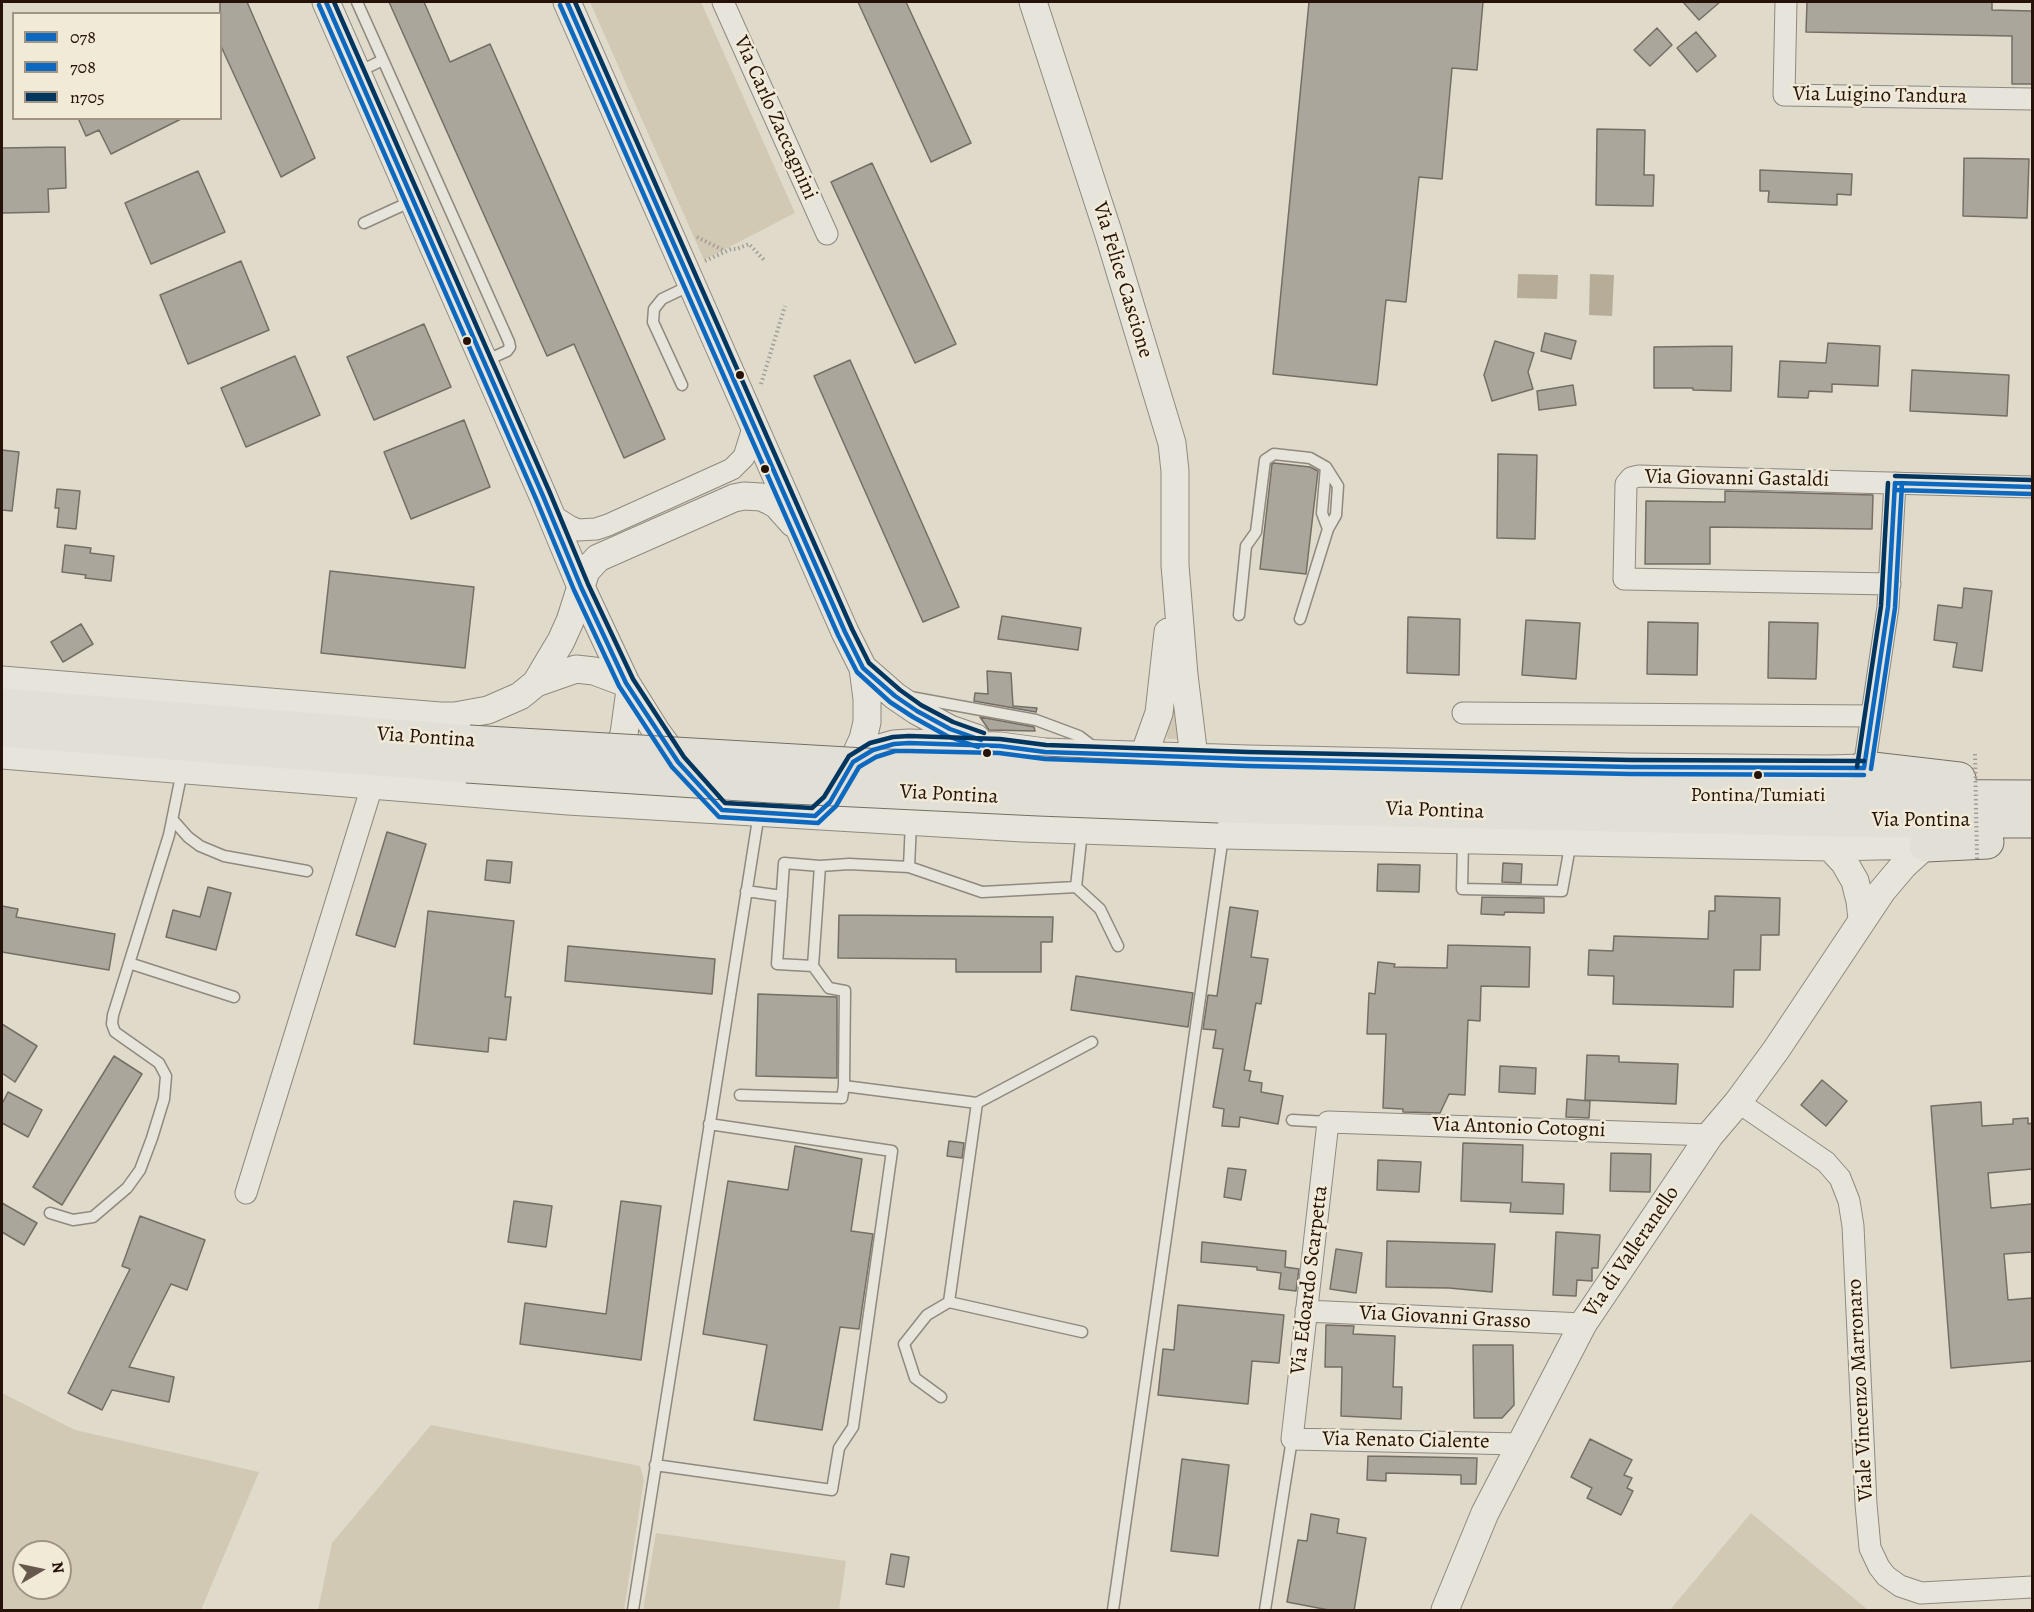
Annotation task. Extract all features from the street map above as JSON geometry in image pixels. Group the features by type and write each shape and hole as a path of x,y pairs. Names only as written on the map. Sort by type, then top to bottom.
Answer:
{"highway":[{"name":"Via Pontina","path":"2,705 468,754"},
{"name":"Via Pontina","path":"2,730 468,754 900,767 1221,807 1833,820 2032,821"},
{"path":"1864,768 2032,785"},
{"name":"Via Pontina","path":"1221,807 1823,796 2032,797"},
{"path":"1926,845 2032,839"}],"street":[{"path":"326,2 550,513 580,587 628,686 678,762 722,810"},
{"path":"567,2 697,274 754,425 863,668 867,699 867,722 863,739 830,802 815,816"},
{"name":"Via Carlo Zaccagnini","path":"723,2 827,234"},
{"name":"Via Felice Cascione","path":"1033,2 1109,235 1172,443 1175,471 1175,565 1184,675 1194,757"},
{"path":"1047,43 1050,2"},
{"name":"Via Luigino Tandura","path":"1786,2 1784,95 2032,99"},
{"path":"550,513 578,530 596,529 608,525 732,469 744,457 754,425"},
{"name":"Via Giovanni Gastaldi","path":"1890,584 1624,579 1625,488 1631,478 1639,476 2032,487"},
{"path":"847,771 873,750 900,743 1000,746 1045,752 1194,757 1642,767 1864,768 1890,584 1895,483"},
{"name":"Via Pontina","path":"536,683 565,632 586,571 598,558 734,498 744,496 760,497 777,505 803,536"},
{"name":"Via Felice Cascione","path":"1144,755 1160,706 1175,565"},
{"path":"863,668 893,694 936,722 1000,746"},
{"name":"Via Pontina","path":"2,680 440,716 488,710 519,696 536,683 567,671 584,669 606,674 628,686"},
{"path":"568,801 595,789 611,767 624,734 628,686"},
{"path":"1463,712 1872,717"},
{"name":"Via Pontina","path":"2,755 568,801 1082,830 1221,807 1463,839 1830,846 1926,845"},
{"path":"847,771 847,802 856,814 864,819"},
{"path":"246,1193 372,786"},
{"name":"Via di Valleranello","path":"1445,1611 1485,1513 1583,1324 1710,1135 1738,1102 1776,1050 1862,918 1889,882 1926,845"},
{"path":"1830,846 1844,862 1855,881 1862,918"},
{"name":"Viale Vincenzo Marronaro","path":"1738,1102 1826,1162 1840,1178 1849,1201 1866,1504 1870,1548 1879,1568 1900,1586 1921,1593 2032,1587"},
{"name":"Via Antonio Cotogni","path":"1328,1122 1710,1135"},
{"name":"Via Edoardo Scarpetta","path":"1292,1439 1328,1122"},
{"name":"Via Giovanni Grasso","path":"1306,1311 1583,1324"},
{"name":"Via Renato Cialente","path":"1292,1439 1520,1443"}],"lane":[{"path":"357,2 509,342 510,347 507,351 484,362"},
{"path":"358,72 383,60"},
{"path":"364,223 413,201"},
{"path":"682,385 653,322 654,309 662,299 697,274"},
{"path":"1239,615 1246,546 1256,532 1265,460 1274,454 1310,458 1326,467 1338,486 1336,515 1328,529 1300,619"},
{"path":"893,694 1036,720 1079,736 1103,754"},
{"path":"50,1213 73,1220 93,1217 127,1188 140,1170 164,1099 166,1076 159,1063 115,1032 112,1024 170,836 182,770"},
{"path":"1113,1611 1221,807"},
{"path":"633,1611 759,812"},
{"path":"173,820 188,837 200,846 224,856 307,871"},
{"path":"909,867 911,822"},
{"path":"1076,887 1082,830"},
{"path":"1463,839 1462,889 1562,891 1570,841"},
{"path":"813,966 777,964 784,863 820,866 849,864 909,867 982,892 1076,887 1100,909 1118,946"},
{"path":"740,1095 842,1098 845,991 829,988 813,966 820,866"},
{"path":"746,891 782,896"},
{"path":"129,963 234,997"},
{"path":"844,1086 977,1103 1092,1042"},
{"path":"949,1302 977,1103"},
{"path":"1292,1120 1328,1122"},
{"path":"655,1465 832,1490 839,1448 853,1427 892,1151 709,1124"},
{"path":"941,1397 915,1378 904,1344 927,1315 949,1302 1082,1332"},
{"path":"1265,1611 1292,1439"}],"path":[{"path":"690,234 725,251"},
{"path":"697,274 725,251 749,244 765,261"},
{"path":"759,390 785,306"},
{"path":"1974,754 1977,859"}],"shaded area":[{"path":"590,2 701,2 795,213 704,260"},
{"path":"1518,274 1558,275 1557,299 1517,298"},
{"path":"1590,274 1614,275 1612,316 1589,315"},
{"path":"1172,684 1179,725 1178,739 1167,739"},
{"path":"2,1393 75,1430 259,1472 201,1610 2,1610"},
{"path":"431,1425 640,1466 644,1480 624,1610 318,1610 332,1543"},
{"path":"1751,1513 1868,1610 1670,1610"},
{"path":"656,1533 846,1561 839,1610 643,1610"}],"building":[{"path":"220,2 247,2 315,158 281,177 222,48 222,12 220,12"},
{"path":"389,2 424,2 450,62 490,44 665,439 624,458 574,344 547,356"},
{"path":"858,2 906,2 971,143 931,162"},
{"path":"1309,2 1483,2 1477,70 1452,68 1442,179 1419,177 1406,302 1386,300 1377,385 1273,374"},
{"path":"1683,2 1720,2 1699,20"},
{"path":"1807,2 1992,2 1992,10 2032,11 2032,84 2012,84 2012,36 1806,32"},
{"path":"1657,28 1672,45 1650,66 1634,50"},
{"path":"1696,32 1716,56 1697,72 1677,48"},
{"path":"79,120 179,120 111,154 99,130 86,136"},
{"path":"1597,129 1645,130 1644,175 1654,175 1653,206 1596,205"},
{"path":"65,147 66,188 48,189 49,212 2,213 2,148"},
{"path":"1964,158 2029,159 2027,218 1963,216"},
{"path":"872,163 956,344 915,363 831,182"},
{"path":"1760,170 1852,174 1851,195 1837,194 1837,205 1768,202 1769,191 1760,191"},
{"path":"198,171 225,232 151,264 125,203"},
{"path":"241,261 269,330 188,364 160,295"},
{"path":"424,324 451,387 374,420 347,357"},
{"path":"1545,333 1576,341 1571,359 1541,351"},
{"path":"1495,341 1534,353 1528,372 1533,389 1492,401 1484,375"},
{"path":"1828,343 1880,346 1878,386 1832,384 1832,392 1809,391 1808,398 1778,397 1780,361 1826,363"},
{"path":"1732,346 1731,391 1654,388 1654,347"},
{"path":"295,356 320,415 246,447 221,388"},
{"path":"850,360 959,607 923,622 814,376"},
{"path":"1912,370 2009,375 2007,416 1910,411"},
{"path":"1573,385 1576,405 1539,410 1537,391"},
{"path":"464,420 490,487 411,519 384,452"},
{"path":"2,450 19,452 12,511 2,510"},
{"path":"1498,454 1537,455 1535,539 1497,538"},
{"path":"1272,464 1310,467 1318,471 1306,574 1260,569"},
{"path":"57,489 80,491 76,529 57,527 59,508 55,508"},
{"path":"1725,491 1873,495 1872,529 1710,527 1710,564 1645,564 1646,501 1725,502"},
{"path":"65,545 91,548 90,553 114,556 111,581 62,572"},
{"path":"330,571 474,587 465,668 321,653"},
{"path":"1964,588 1992,591 1982,671 1953,667 1957,643 1934,640 1938,605 1962,608"},
{"path":"1002,616 1081,628 1078,650 998,639"},
{"path":"1408,617 1460,619 1459,675 1407,673"},
{"path":"1526,620 1580,623 1576,679 1522,675"},
{"path":"1648,622 1698,623 1697,675 1647,674"},
{"path":"1769,622 1818,623 1816,679 1768,678"},
{"path":"81,624 93,644 63,662 51,642"},
{"path":"987,671 1011,673 1013,706 1037,708 1036,712 974,701 975,693 988,694"},
{"path":"980,717 1034,727 1035,731 989,730"},
{"path":"387,832 426,844 395,947 356,935"},
{"path":"487,860 512,862 510,883 485,880"},
{"path":"1503,863 1522,864 1521,883 1502,882"},
{"path":"1378,864 1420,865 1419,892 1377,891"},
{"path":"208,887 231,893 216,950 166,937 173,910 200,917"},
{"path":"1715,896 1780,898 1779,935 1761,935 1760,970 1734,970 1733,1007 1613,1004 1614,976 1588,975 1589,950 1613,951 1614,936 1708,939 1709,911 1715,911"},
{"path":"1482,897 1544,898 1544,913 1481,914"},
{"path":"2,906 18,909 16,917 115,934 109,970 2,952"},
{"path":"1230,907 1258,911 1251,957 1268,959 1261,1004 1256,1003 1244,1070 1251,1071 1249,1081 1262,1083 1261,1092 1283,1096 1278,1124 1240,1117 1239,1127 1222,1126 1224,1109 1213,1107 1223,1049 1213,1048 1216,1030 1203,1029 1208,995 1217,996"},
{"path":"428,911 514,921 505,997 511,997 506,1040 489,1038 488,1052 414,1044"},
{"path":"839,915 1053,917 1052,942 1041,942 1041,972 956,972 956,959 838,958"},
{"path":"1448,945 1530,947 1529,987 1481,986 1480,1021 1468,1020 1465,1095 1449,1094 1440,1113 1403,1112 1403,1109 1383,1108 1386,1034 1367,1034 1369,993 1375,994 1378,962 1395,964 1394,967 1447,968"},
{"path":"568,946 715,959 712,994 565,981"},
{"path":"1076,976 1193,993 1188,1027 1071,1010"},
{"path":"758,994 837,997 837,1078 756,1076"},
{"path":"2,1024 37,1046 15,1082 2,1073"},
{"path":"1587,1055 1619,1056 1619,1062 1678,1064 1676,1104 1585,1100"},
{"path":"114,1056 142,1074 62,1205 33,1187"},
{"path":"1500,1066 1536,1068 1535,1094 1499,1092"},
{"path":"1822,1080 1847,1101 1826,1126 1801,1105"},
{"path":"8,1092 42,1110 28,1137 2,1123 2,1104"},
{"path":"1567,1099 1590,1101 1589,1118 1566,1117"},
{"path":"1981,1102 1982,1126 2013,1124 2013,1119 2028,1118 2028,1124 2032,1123 2032,1169 1988,1173 1991,1208 2032,1204 2032,1252 2004,1254 2008,1300 2032,1298 2032,1361 1951,1368 1931,1106"},
{"path":"949,1141 964,1143 962,1158 947,1156"},
{"path":"1463,1143 1523,1145 1522,1182 1564,1184 1563,1214 1510,1212 1511,1203 1461,1201"},
{"path":"795,1146 862,1159 851,1231 873,1234 859,1329 840,1327 822,1430 754,1420 767,1345 703,1334 728,1181 788,1190"},
{"path":"1611,1153 1651,1154 1650,1192 1610,1191"},
{"path":"1378,1160 1421,1162 1419,1192 1377,1190"},
{"path":"1228,1168 1246,1170 1241,1200 1224,1197"},
{"path":"514,1201 552,1206 546,1247 508,1242"},
{"path":"621,1201 661,1206 641,1360 520,1344 525,1303 606,1314"},
{"path":"2,1203 37,1223 24,1245 2,1232"},
{"path":"140,1216 205,1240 187,1290 171,1284 129,1367 174,1377 169,1402 112,1390 102,1410 68,1393 130,1269 122,1266"},
{"path":"1556,1232 1600,1235 1598,1268 1592,1268 1592,1281 1577,1280 1576,1296 1553,1295"},
{"path":"1387,1241 1495,1244 1492,1292 1449,1288 1386,1287"},
{"path":"1202,1242 1286,1251 1285,1267 1299,1269 1296,1291 1279,1289 1281,1273 1257,1270 1257,1267 1201,1262"},
{"path":"1336,1249 1362,1253 1356,1293 1330,1289"},
{"path":"1178,1305 1284,1315 1279,1363 1252,1361 1248,1404 1158,1395 1163,1349 1174,1350"},
{"path":"1326,1325 1354,1326 1353,1334 1395,1336 1393,1387 1402,1387 1401,1419 1341,1416 1342,1367 1325,1367"},
{"path":"1473,1345 1513,1345 1514,1405 1502,1418 1474,1418"},
{"path":"1590,1439 1632,1460 1624,1475 1632,1478 1627,1488 1633,1491 1621,1515 1587,1498 1592,1488 1571,1477"},
{"path":"1368,1456 1477,1458 1476,1484 1461,1484 1461,1475 1386,1473 1386,1481 1367,1480"},
{"path":"1182,1459 1229,1465 1218,1556 1171,1551"},
{"path":"1311,1514 1339,1519 1337,1533 1366,1538 1354,1611 1334,1611 1287,1602 1298,1540 1307,1541"},
{"path":"891,1554 909,1557 904,1587 886,1584"}],"transit line":[{"name":"078","path":"326,2 581,587 626,683 678,762 722,810 815,816 830,802 853,762 873,750 894,744 909,743 1000,746 1045,752 1248,759 1630,767 1864,768"},
{"name":"n705","path":"334,2 588,584 633,679 684,757 725,803 812,808 824,797 849,756 870,743 893,737 909,736 1000,739 1046,745 1248,752 1630,760 1864,761"},
{"name":"078","path":"567,2 845,632 863,668 895,696 917,711 950,729 981,740"},
{"name":"n705","path":"575,2 869,663 921,705 953,722 984,733"},
{"name":"708","path":"319,5 574,590 619,686 672,767 719,817 818,823 836,806 859,767 876,757 895,751 999,753 1045,759 1248,766 1630,774 1864,775"},
{"name":"708","path":"560,5 838,635 857,672 890,702 913,717 947,736 978,747"},
{"name":"n705","path":"1895,476 2032,480"},
{"name":"n705","path":"1857,767 1881,606 1888,483"},
{"name":"078","path":"1895,483 2032,487"},
{"name":"078","path":"1864,768 1888,607 1895,483"},
{"name":"708","path":"1871,769 1895,608 1902,483"},
{"name":"708","path":"1895,490 2032,494"}],"place":[{"name":"Pontina/Tumiati","path":"1758,775"}]}
